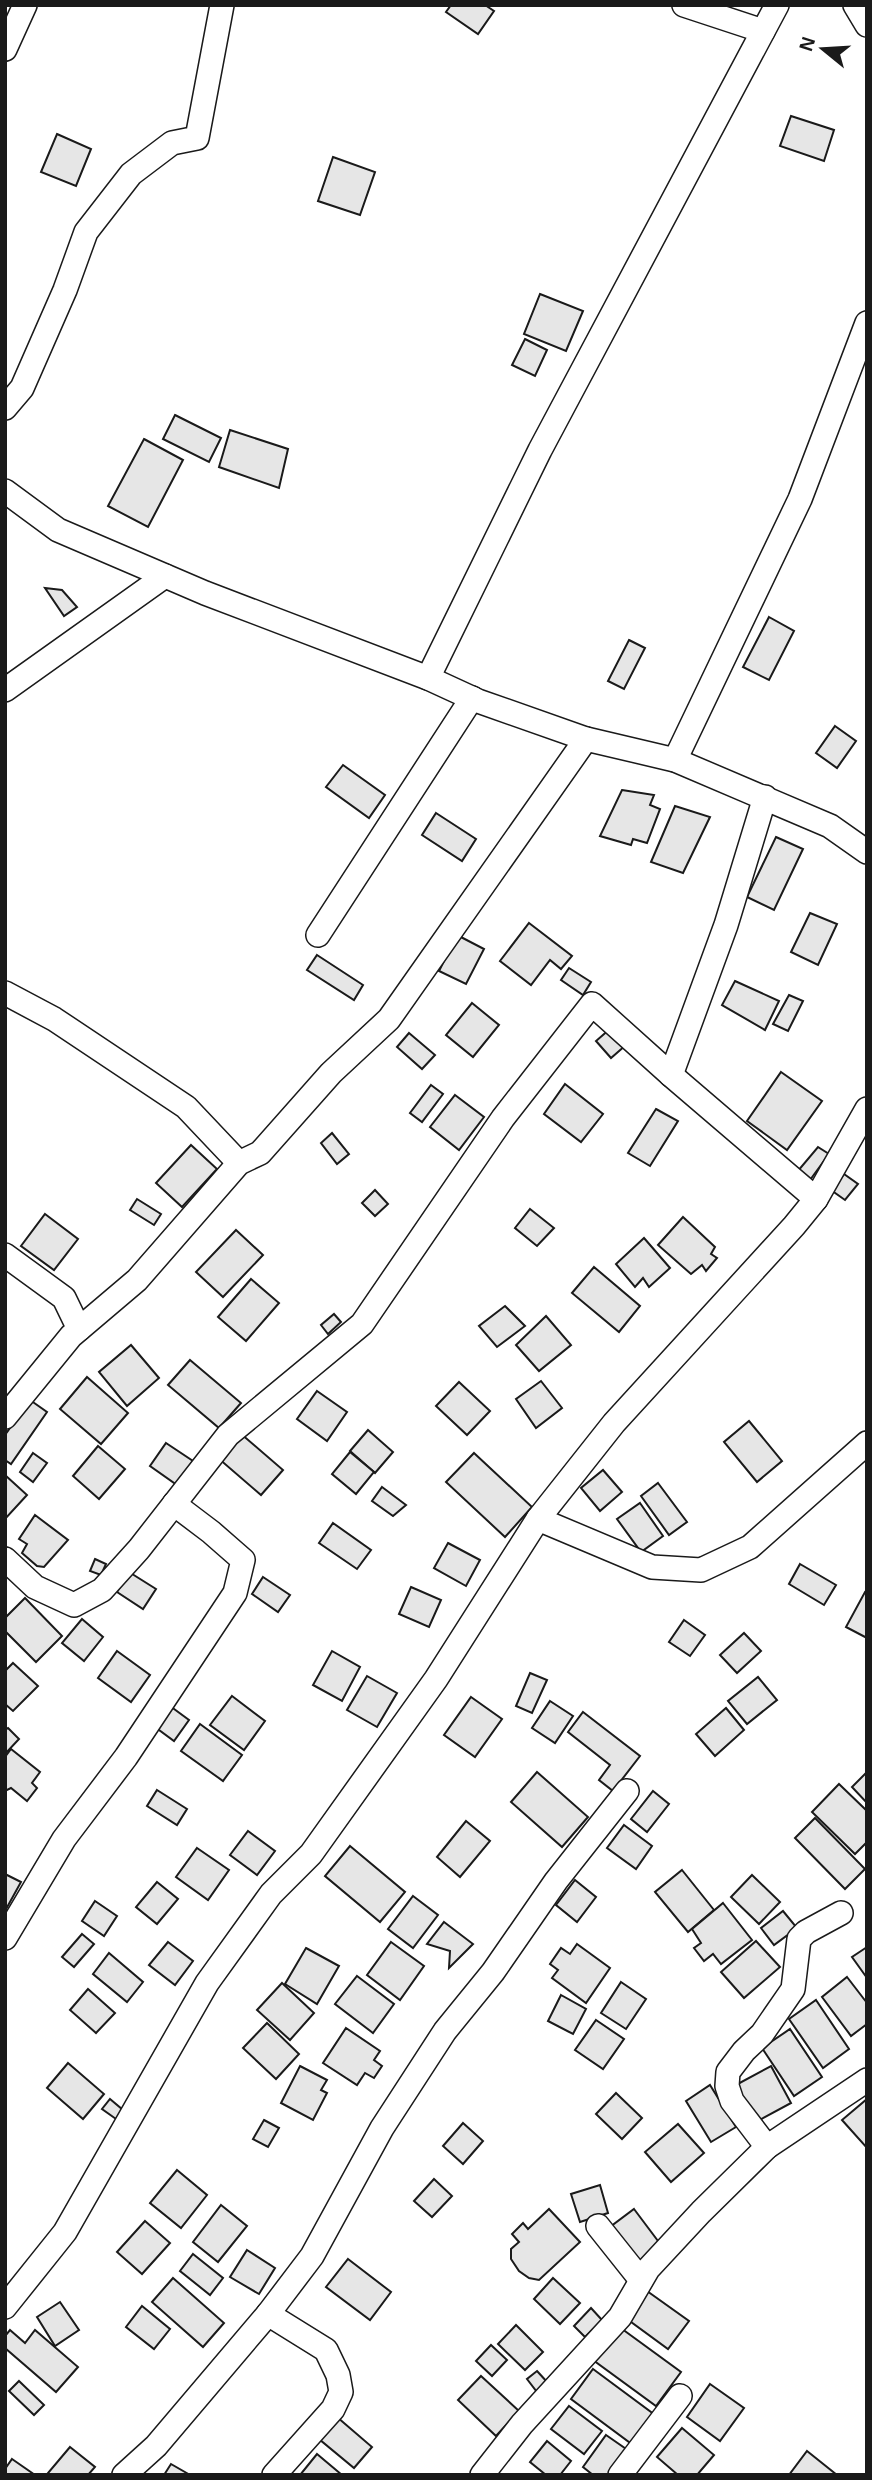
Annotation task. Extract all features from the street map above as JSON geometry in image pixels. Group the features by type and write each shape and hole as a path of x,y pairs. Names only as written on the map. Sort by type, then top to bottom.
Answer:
{"street":[{"path":"5,49 25,5"},
{"path":"5,408 22,388 65,290 86,232 131,174 172,143 197,138 222,5"},
{"path":"684,5 763,31"},
{"path":"428,678 540,450 777,5"},
{"path":"855,5 867,25"},
{"path":"676,760 800,499 867,323"},
{"path":"5,491 58,530 165,576 428,678 472,698 586,739 676,760 830,826 867,852"},
{"path":"5,690 48,662 165,576"},
{"path":"318,935 472,698"},
{"path":"5,1417 71,1336 137,1280 239,1163 260,1153 331,1073 389,1019 586,739"},
{"path":"671,1075 726,925 765,797"},
{"path":"5,993 54,1019 186,1107 239,1163"},
{"path":"5,1559 35,1587 74,1605 103,1590 228,1435 362,1324 503,1118 592,1004 816,1199"},
{"path":"5,2307 65,2232 207,1983 271,1894 311,1854 343,1811 436,1679 538,1519 614,1423 816,1199 867,1109"},
{"path":"5,1255 64,1298 79,1329"},
{"path":"538,1519 652,1567 701,1570 750,1547 867,1443"},
{"path":"5,1938 64,1839 126,1757 235,1593 243,1560 174,1504"},
{"path":"124,2475 156,2446 268,2314 312,2256 382,2128 445,2031 493,1972 556,1881 628,1791"},
{"path":"767,2147 733,2101 727,2087 728,2072 762,2034 793,1989 799,1938 841,1913"},
{"path":"482,2475 522,2424 620,2317 648,2269 701,2212 767,2147 867,2080"},
{"path":"598,2226 641,2280"},
{"path":"268,2314 326,2350 338,2375 341,2392 333,2409 274,2475"},
{"path":"620,2475 680,2396"}],"building":[{"path":"451,5 485,5 494,11 478,34 446,12"},
{"path":"791,116 834,130 824,161 780,146"},
{"path":"57,134 91,149 76,186 41,172"},
{"path":"333,157 375,172 360,215 318,201"},
{"path":"540,294 583,311 566,351 524,334"},
{"path":"525,339 547,350 535,376 512,365"},
{"path":"175,415 221,438 209,462 163,439"},
{"path":"230,430 288,449 279,488 219,467"},
{"path":"144,439 183,460 148,527 108,506"},
{"path":"45,588 62,590 77,607 64,616"},
{"path":"769,617 794,631 769,680 743,667"},
{"path":"629,640 645,648 624,689 608,681"},
{"path":"835,726 856,741 837,768 816,753"},
{"path":"343,765 385,795 369,818 326,787"},
{"path":"622,790 654,795 650,805 660,809 647,843 633,839 631,845 600,836"},
{"path":"675,806 710,817 683,873 651,862"},
{"path":"436,813 476,839 462,861 422,835"},
{"path":"776,837 803,849 774,910 747,897"},
{"path":"810,913 837,924 818,965 791,952"},
{"path":"529,923 572,956 561,969 550,960 531,985 500,961"},
{"path":"457,935 484,949 466,984 439,971"},
{"path":"317,955 363,985 354,1000 307,970"},
{"path":"569,968 591,982 583,995 561,980"},
{"path":"735,981 779,1001 765,1030 722,1005"},
{"path":"789,995 803,1001 788,1031 773,1024"},
{"path":"472,1003 499,1025 473,1057 446,1035"},
{"path":"611,1028 626,1045 611,1058 596,1041"},
{"path":"409,1033 435,1055 422,1069 397,1047"},
{"path":"781,1072 822,1101 787,1150 747,1121"},
{"path":"565,1084 603,1114 581,1142 544,1114"},
{"path":"431,1085 443,1094 422,1122 410,1113"},
{"path":"455,1095 484,1117 459,1150 430,1127"},
{"path":"656,1109 678,1121 650,1166 628,1153"},
{"path":"332,1133 349,1154 337,1164 321,1143"},
{"path":"191,1145 217,1169 182,1207 156,1183"},
{"path":"818,1147 829,1154 810,1180 797,1172"},
{"path":"844,1174 858,1184 845,1200 831,1190"},
{"path":"375,1190 388,1204 375,1216 362,1203"},
{"path":"137,1199 161,1214 154,1225 130,1210"},
{"path":"530,1209 554,1228 537,1246 515,1228"},
{"path":"45,1214 78,1239 54,1270 21,1246"},
{"path":"683,1217 715,1247 711,1254 717,1258 706,1271 702,1265 691,1274 658,1245"},
{"path":"236,1230 263,1255 223,1297 196,1272"},
{"path":"644,1238 670,1268 649,1287 643,1278 635,1287 616,1264"},
{"path":"594,1267 640,1306 619,1332 572,1293"},
{"path":"251,1279 279,1303 246,1341 218,1317"},
{"path":"505,1306 525,1326 497,1347 479,1326"},
{"path":"334,1314 341,1322 328,1334 321,1325"},
{"path":"546,1316 571,1345 539,1371 516,1345"},
{"path":"131,1345 159,1378 127,1406 99,1372"},
{"path":"190,1360 241,1403 219,1428 168,1385"},
{"path":"87,1377 128,1413 101,1444 60,1409"},
{"path":"541,1381 562,1408 536,1428 516,1399"},
{"path":"459,1382 490,1411 467,1435 436,1406"},
{"path":"317,1391 347,1412 327,1441 297,1419"},
{"path":"30,1400 47,1412 11,1464 5,1460 5,1435"},
{"path":"749,1421 782,1461 757,1482 724,1442"},
{"path":"368,1430 393,1452 375,1473 350,1451"},
{"path":"240,1433 283,1470 261,1495 218,1458"},
{"path":"166,1443 193,1461 177,1485 150,1466"},
{"path":"98,1446 125,1469 99,1499 73,1476"},
{"path":"350,1452 374,1472 356,1494 332,1474"},
{"path":"33,1453 47,1463 33,1482 20,1472"},
{"path":"474,1453 532,1507 505,1537 446,1482"},
{"path":"603,1470 622,1492 600,1511 581,1488"},
{"path":"5,1475 27,1495 5,1519"},
{"path":"658,1483 687,1522 669,1535 641,1496"},
{"path":"382,1487 406,1505 393,1516 372,1501"},
{"path":"640,1503 663,1536 641,1552 617,1519"},
{"path":"35,1515 68,1540 44,1567 37,1566 22,1553 27,1544 19,1539"},
{"path":"333,1523 371,1550 357,1569 319,1543"},
{"path":"448,1543 480,1560 466,1586 434,1568"},
{"path":"95,1559 106,1564 101,1575 90,1571"},
{"path":"800,1564 836,1585 824,1605 789,1584"},
{"path":"129,1572 156,1589 143,1609 117,1592"},
{"path":"263,1577 290,1595 278,1612 252,1594"},
{"path":"411,1587 441,1600 429,1627 399,1614"},
{"path":"865,1592 867,1593 867,1638 846,1627"},
{"path":"25,1598 62,1636 36,1662 5,1631 5,1618"},
{"path":"82,1619 103,1637 84,1661 62,1643"},
{"path":"684,1620 705,1635 690,1656 669,1642"},
{"path":"744,1633 761,1651 737,1673 720,1655"},
{"path":"117,1651 150,1675 131,1702 98,1678"},
{"path":"332,1651 360,1667 342,1701 313,1685"},
{"path":"13,1663 38,1686 13,1711 5,1704 5,1671"},
{"path":"530,1673 547,1680 532,1713 516,1706"},
{"path":"367,1676 397,1693 377,1727 347,1710"},
{"path":"758,1677 777,1700 747,1724 728,1701"},
{"path":"232,1696 265,1721 244,1750 210,1725"},
{"path":"471,1697 502,1719 475,1757 444,1735"},
{"path":"550,1701 573,1716 555,1743 532,1728"},
{"path":"170,1706 189,1720 174,1741 155,1727"},
{"path":"726,1708 744,1730 715,1756 696,1734"},
{"path":"583,1712 640,1756 613,1791 599,1780 610,1765 568,1732"},
{"path":"200,1724 242,1755 223,1781 181,1751"},
{"path":"8,1728 19,1739 5,1754 5,1730"},
{"path":"11,1749 40,1772 32,1783 37,1788 27,1801 11,1788 5,1791 5,1757"},
{"path":"537,1772 588,1817 562,1847 511,1802"},
{"path":"867,1772 867,1803 852,1787"},
{"path":"839,1784 867,1811 867,1842 855,1854 812,1812"},
{"path":"157,1790 187,1809 177,1825 147,1806"},
{"path":"653,1791 669,1804 647,1832 631,1819"},
{"path":"815,1818 865,1869 845,1889 795,1838"},
{"path":"466,1821 490,1841 460,1877 437,1857"},
{"path":"624,1825 652,1846 636,1869 607,1848"},
{"path":"248,1831 275,1851 257,1875 230,1855"},
{"path":"350,1846 405,1892 380,1922 325,1876"},
{"path":"197,1848 229,1870 208,1900 176,1877"},
{"path":"682,1870 714,1910 688,1932 655,1892"},
{"path":"5,1874 21,1882 5,1911"},
{"path":"752,1875 780,1902 759,1924 731,1897"},
{"path":"575,1880 596,1897 577,1922 556,1905"},
{"path":"157,1882 178,1899 157,1924 136,1907"},
{"path":"413,1896 438,1915 413,1948 388,1929"},
{"path":"95,1901 117,1916 104,1936 82,1921"},
{"path":"723,1903 752,1940 721,1964 713,1954 704,1961 694,1948 701,1943 692,1929"},
{"path":"783,1911 797,1928 774,1945 761,1928"},
{"path":"444,1922 473,1944 449,1968 450,1951 427,1944"},
{"path":"82,1934 94,1944 74,1967 62,1957"},
{"path":"756,1941 780,1967 744,1998 721,1972"},
{"path":"168,1942 193,1961 175,1985 149,1965"},
{"path":"391,1942 424,1966 400,2000 367,1975"},
{"path":"577,1944 610,1968 586,2003 552,1978 558,1970 550,1964 561,1948 570,1954"},
{"path":"867,1947 867,1978 852,1957"},
{"path":"306,1948 339,1966 317,2004 285,1984"},
{"path":"109,1953 143,1982 127,2002 93,1974"},
{"path":"357,1976 394,2004 373,2033 335,2004"},
{"path":"847,1977 867,2003 867,2024 851,2036 822,1997"},
{"path":"621,1982 646,1999 626,2029 601,2013"},
{"path":"282,1983 314,2013 290,2040 257,2010"},
{"path":"88,1989 115,2013 96,2033 70,2010"},
{"path":"561,1995 586,2009 573,2034 548,2021"},
{"path":"816,2000 849,2049 823,2068 789,2019"},
{"path":"596,2020 624,2039 603,2069 575,2050"},
{"path":"267,2023 299,2054 276,2079 243,2048"},
{"path":"346,2028 380,2051 374,2060 382,2066 374,2078 365,2073 357,2085 323,2063"},
{"path":"790,2029 822,2077 794,2096 762,2048"},
{"path":"68,2063 104,2094 83,2119 47,2088"},
{"path":"300,2066 327,2080 321,2090 327,2093 313,2120 281,2103"},
{"path":"771,2066 791,2103 754,2123 734,2086"},
{"path":"710,2085 736,2127 711,2142 686,2101"},
{"path":"616,2093 642,2118 622,2139 596,2114"},
{"path":"110,2099 123,2110 116,2119 102,2109"},
{"path":"867,2099 867,2148 842,2120"},
{"path":"264,2120 279,2128 268,2147 253,2139"},
{"path":"463,2123 483,2141 463,2164 443,2146"},
{"path":"678,2124 704,2153 671,2182 645,2152"},
{"path":"177,2170 207,2195 181,2228 150,2203"},
{"path":"434,2179 452,2196 432,2217 414,2201"},
{"path":"600,2185 608,2213 580,2222 571,2194"},
{"path":"221,2205 247,2226 218,2262 193,2242"},
{"path":"549,2209 580,2242 539,2280 529,2278 519,2271 511,2259 511,2249 519,2242 512,2234 523,2223 528,2229"},
{"path":"634,2209 661,2245 637,2263 610,2227"},
{"path":"145,2221 170,2243 142,2274 117,2252"},
{"path":"247,2250 275,2268 259,2294 230,2277"},
{"path":"193,2254 223,2278 210,2295 180,2271"},
{"path":"348,2259 391,2292 370,2320 326,2287"},
{"path":"173,2278 224,2323 203,2347 152,2302"},
{"path":"553,2278 580,2303 560,2324 534,2299"},
{"path":"647,2291 689,2321 668,2349 627,2319"},
{"path":"60,2302 79,2330 55,2346 37,2317"},
{"path":"142,2306 170,2329 154,2349 126,2327"},
{"path":"591,2308 602,2320 585,2337 574,2326"},
{"path":"516,2325 543,2352 525,2370 498,2344"},
{"path":"618,2326 681,2372 656,2406 593,2360"},
{"path":"10,2330 25,2343 35,2330 78,2367 56,2392 5,2348 5,2336"},
{"path":"491,2345 507,2360 492,2376 476,2361"},
{"path":"593,2369 655,2415 633,2445 571,2399"},
{"path":"537,2371 548,2383 537,2392 527,2379"},
{"path":"481,2376 519,2411 496,2436 458,2400"},
{"path":"19,2381 44,2405 34,2415 9,2391"},
{"path":"710,2384 744,2408 720,2441 687,2417"},
{"path":"569,2406 602,2431 584,2454 551,2429"},
{"path":"337,2417 372,2447 354,2468 319,2439"},
{"path":"682,2428 714,2455 697,2475 678,2475 657,2457"},
{"path":"606,2435 629,2451 612,2475 593,2475 583,2467"},
{"path":"547,2441 571,2461 560,2475 546,2475 530,2462"},
{"path":"70,2447 95,2467 88,2475 48,2473"},
{"path":"807,2451 837,2475 789,2475"},
{"path":"317,2454 342,2475 300,2475"},
{"path":"12,2459 35,2475 5,2475 5,2469"},
{"path":"171,2464 190,2475 164,2475"}]}
